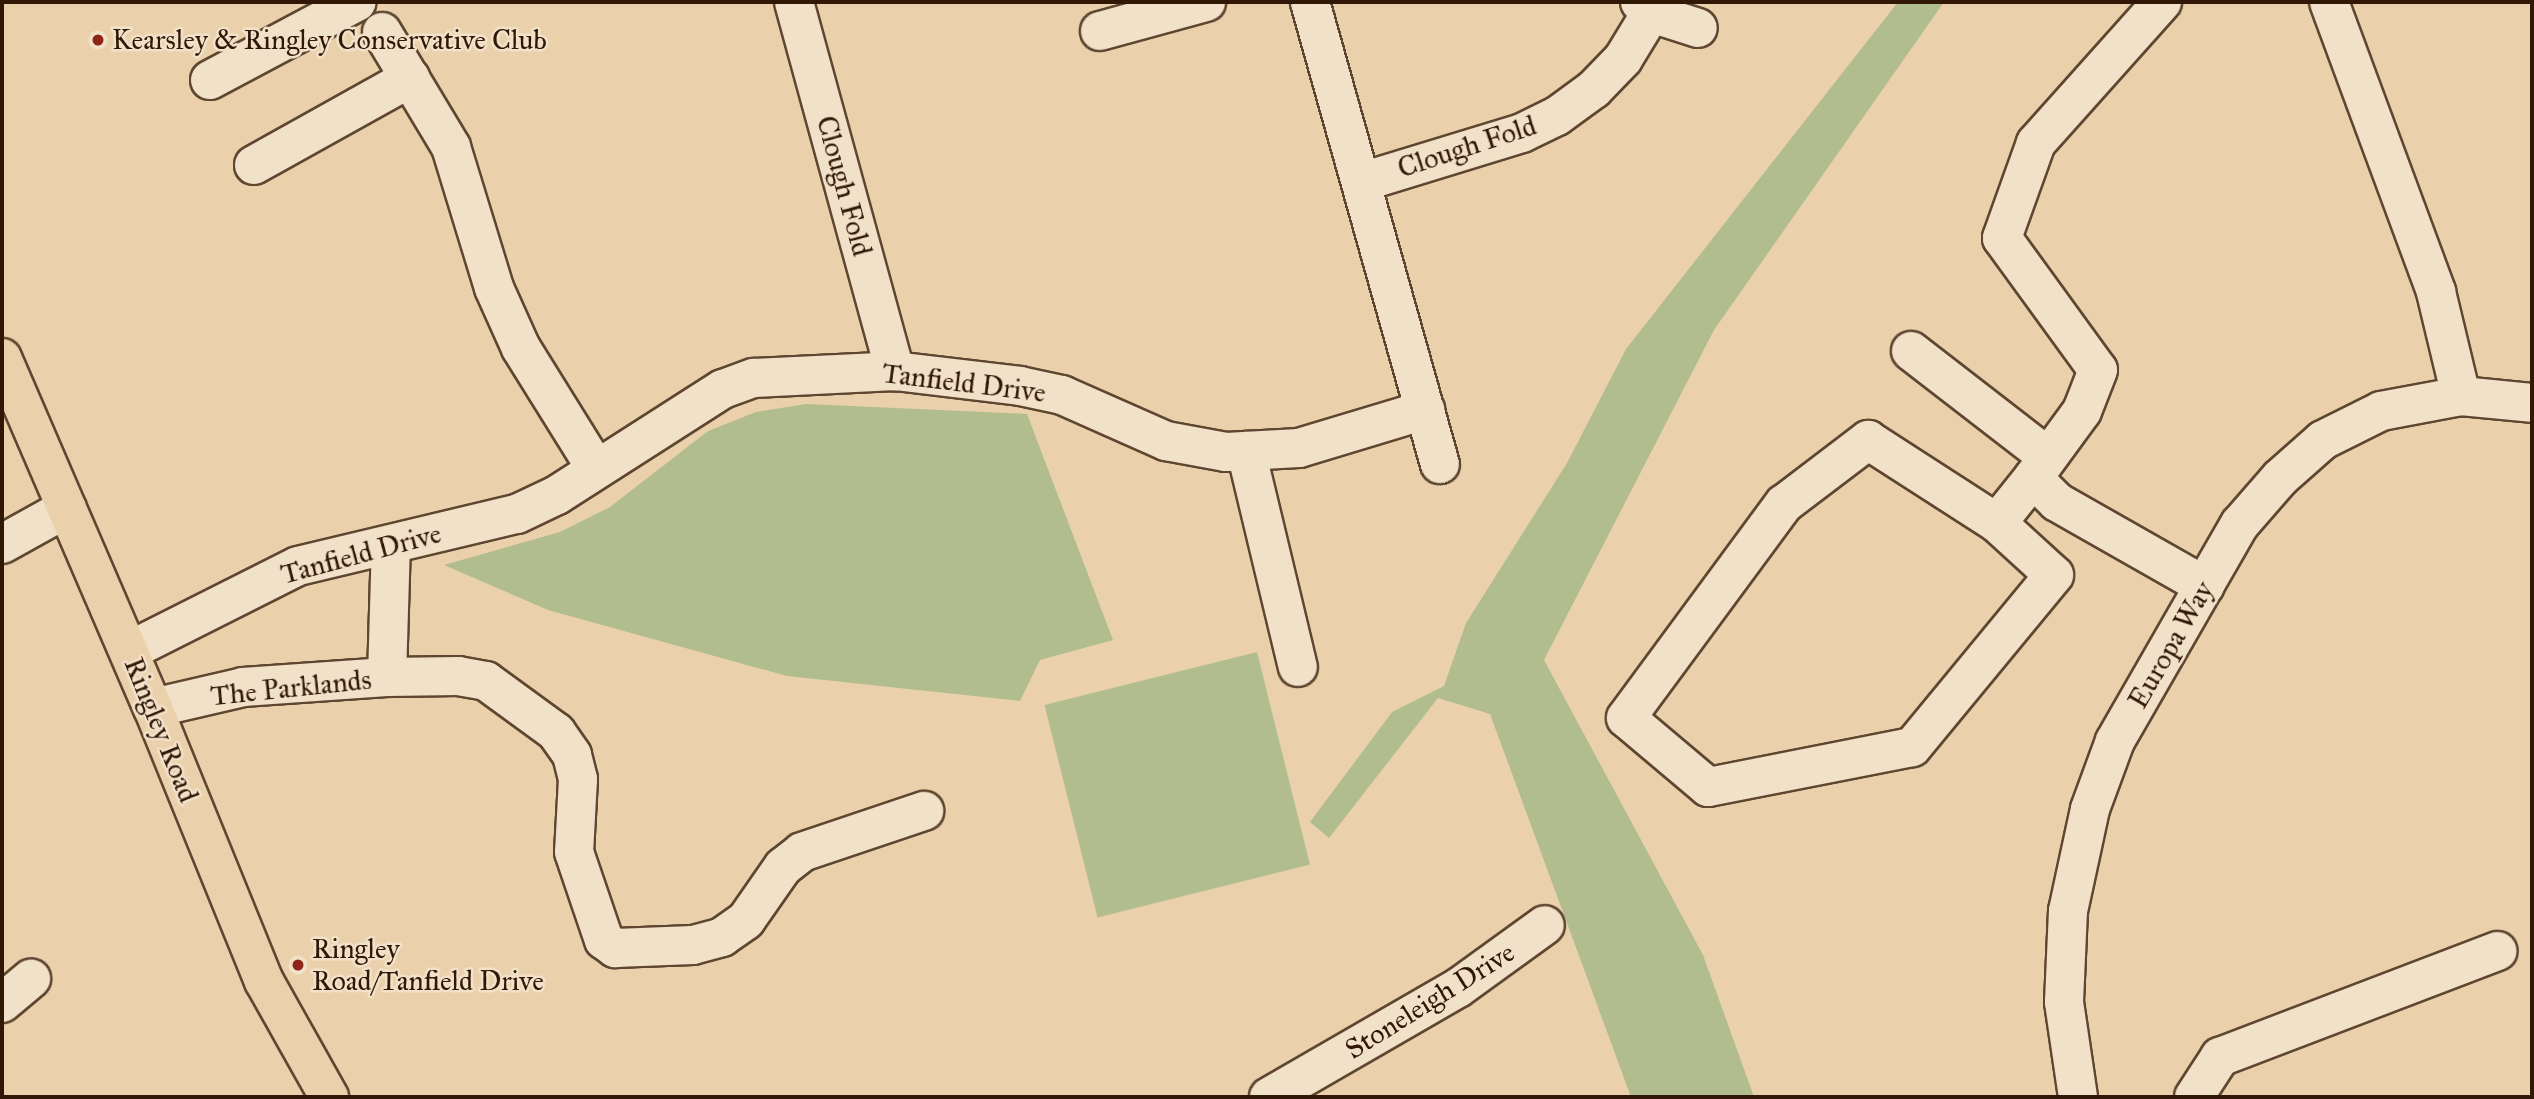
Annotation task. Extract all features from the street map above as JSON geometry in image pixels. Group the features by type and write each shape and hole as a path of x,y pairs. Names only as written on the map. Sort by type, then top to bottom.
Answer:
{"main road":[{"name":"Ringley Road","path":"2,358 153,708 264,981 329,1097"}],"street":[{"path":"210,80 357,2"},
{"name":"Clough Fold","path":"794,2 895,371"},
{"path":"1100,31 1139,11 1206,2"},
{"name":"Clough Fold","path":"1310,2 1440,464"},
{"path":"1997,523 2082,411 2098,370 2002,238 2036,143 2162,2"},
{"path":"2329,2 2436,292 2460,396"},
{"name":"Clough Fold","path":"1362,182 1522,133 1557,116 1594,89 1623,60 1646,8 1698,27"},
{"path":"382,32 451,147 494,288 521,348 595,467"},
{"path":"254,165 410,78"},
{"path":"1911,351 2041,467 2057,502 2205,586"},
{"name":"Tanfield Drive","path":"129,651 298,566 517,514 557,495 595,467 723,389 754,378 895,371 1062,395 1166,441 1226,452 1299,448 1425,410"},
{"name":"Europa Way","path":"2078,1097 2064,1002 2068,911 2090,809 2115,741 2240,524 2280,478 2323,440 2381,411 2460,396 2532,403"},
{"path":"1868,440 1997,523 2054,575 1912,747 1708,787 1626,718 1784,504 1868,440"},
{"path":"1246,451 1298,667"},
{"path":"2,544 67,508"},
{"name":"The Parklands","path":"387,677 391,545"},
{"name":"The Parklands","path":"153,708 243,687 387,677 458,676 486,681 556,732 572,755 578,779 574,852 604,940 615,948 693,945 722,937 746,920 782,867 802,852 924,811"},
{"name":"Stoneleigh Drive","path":"1269,1097 1320,1086 1545,925"},
{"path":"2194,1097 2220,1057 2497,951"}],"green space":[{"path":"1898,2 1944,2 1714,330 1544,660 1703,955 1754,1097 1631,1097 1490,714 1438,698 1329,838 1310,822 1392,712 1444,686 1466,623 1567,463 1626,349"},
{"path":"806,404 1027,414 1113,640 1040,660 1020,701 787,676 548,610 444,565 560,532 610,507 708,431 756,412"},
{"path":"1257,652 1310,864 1097,917 1045,705"}],"place":[{"name":"Kearsley & Ringley Conservative Club","path":"98,40"},
{"name":"Ringley Road/Tanfield Drive","path":"298,965"}]}
